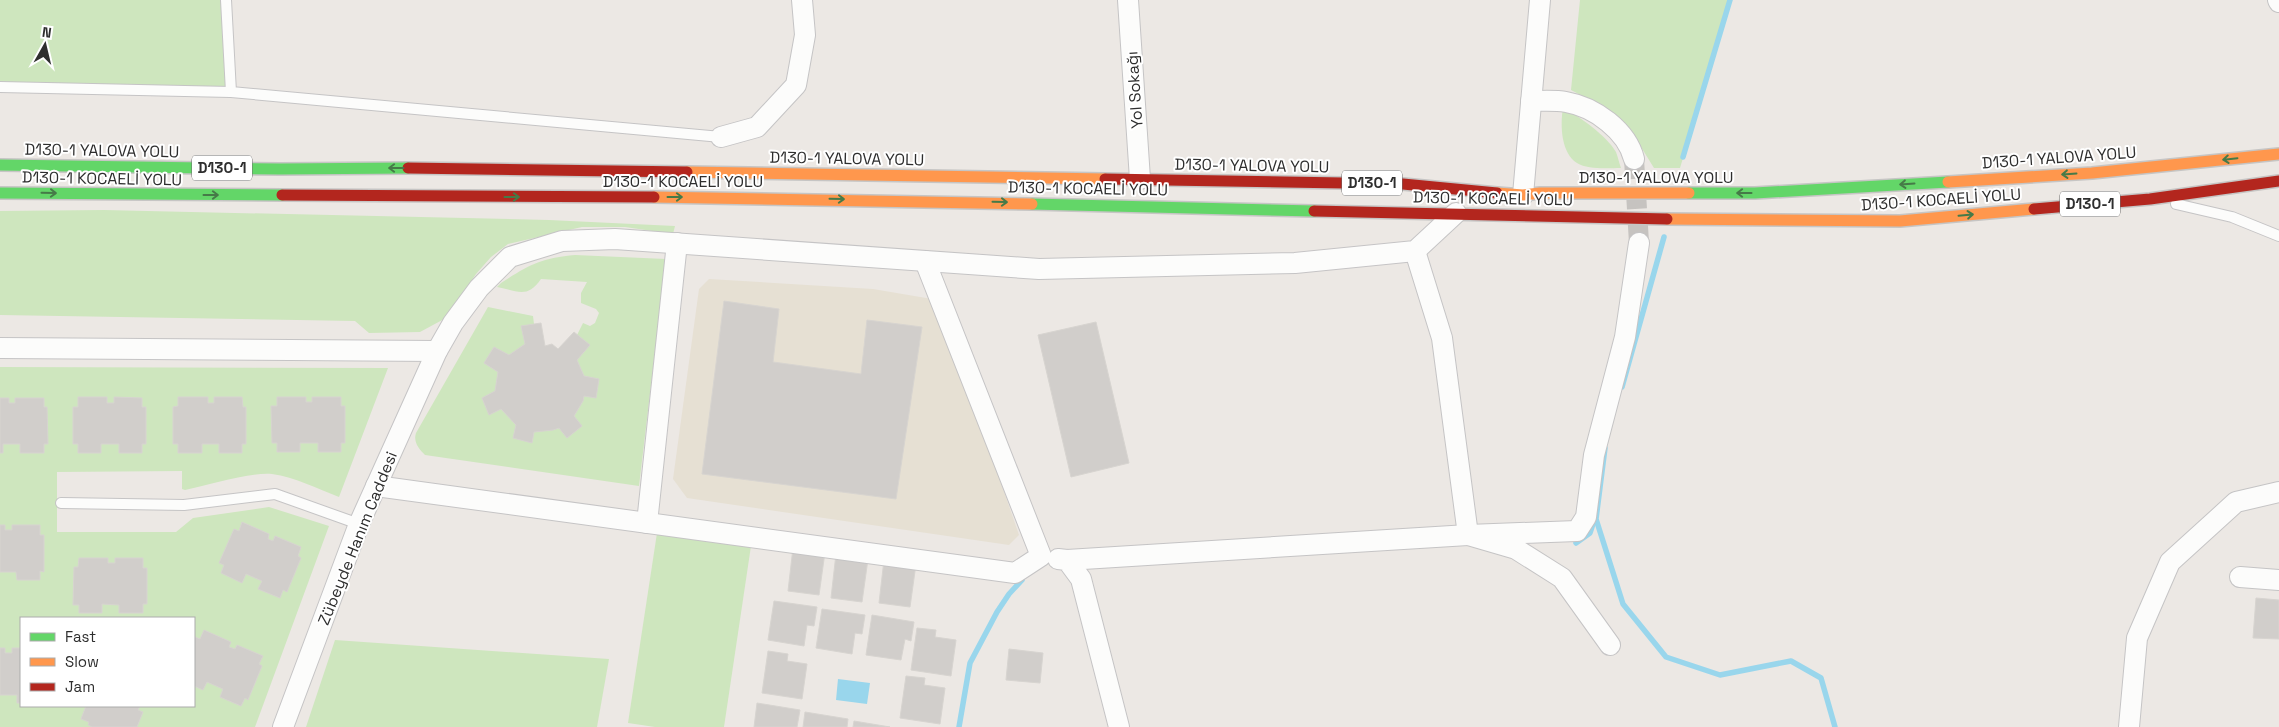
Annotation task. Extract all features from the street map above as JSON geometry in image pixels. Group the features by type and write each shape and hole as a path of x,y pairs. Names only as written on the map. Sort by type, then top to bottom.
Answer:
{"highway":[{"name":"D130-1 YALOVA YOLU","path":"0,165 280,169 463,168 1403,184 1523,195 1764,193 2092,173 2279,154"},
{"name":"D130-1 KOCAELİ YOLU","path":"0,192 464,197 732,197 1900,221 2150,199 2279,181"}],"street":[{"path":"721,137 757,127 796,84 805,35 802,0"},
{"name":"Yol Sokağı","path":"1128,0 1140,179"},
{"path":"1523,195 1540,0"},
{"path":"1531,101 1567,102 1604,118 1619,132 1632,150 1634,160"},
{"path":"1456,213 1414,250 1442,338 1468,535"},
{"name":"Zübeyde Hanım Caddesi","path":"283,727 359,524 437,351 453,323 479,288 510,257 562,242 615,239 1039,269 1295,263 1414,250"},
{"path":"647,523 677,243"},
{"path":"376,486 1015,573 1040,556 1067,560 1468,535 1577,531 1586,517 1594,455 1624,337 1639,243"},
{"path":"925,261 1040,556"},
{"path":"0,348 437,351"},
{"path":"2129,727 2137,638 2170,562 2236,502 2279,492"},
{"path":"1468,535 1516,549 1562,578 1610,645"},
{"path":"1067,560 1081,579 1119,727"},
{"path":"2240,577 2279,580"}],"lane":[{"path":"226,0 231,92"},
{"path":"0,87 231,92 721,137"},
{"path":"2150,199 2232,217 2279,236"},
{"path":"61,503 184,505 275,494 359,524"}],"shaded area":[{"path":"709,279 873,289 938,300 1019,535 1009,545 687,498 673,479 699,289"}],"green space":[{"path":"0,0 226,0 231,92 0,87"},
{"path":"1580,0 1730,0 1680,168 1654,168 1633,134 1607,109 1571,90"},
{"path":"1563,108 1584,121 1612,146 1621,168 1587,167 1577,163 1572,158 1568,153 1563,138"},
{"path":"104,210 549,220 675,226 673,234 625,227 582,227 508,244 491,257 476,274 446,318 420,332 369,333 355,321 0,315 0,211"},
{"path":"575,255 666,259 639,486 425,455 416,442 416,433 488,307 533,316 538,356 571,347 583,323 590,326 595,323 599,313 596,309 581,303 581,293 587,282 541,279 531,289 522,292 497,287 536,263"},
{"path":"0,367 388,368 339,497 298,480 272,474 241,477 185,490 182,489 182,471 57,472 57,532 176,532 193,518 269,507 329,526 255,727 0,727"},
{"path":"657,533 751,546 724,727 655,727 628,723"},
{"path":"335,640 609,659 597,727 306,727"}],"water":[{"path":"838,679 870,683 867,704 836,700"}],"building":[{"path":"724,301 779,309 773,362 861,374 867,320 922,327 896,499 702,474"},
{"path":"1096,322 1129,463 1071,477 1038,335"},
{"path":"541,323 545,346 552,344 558,349 574,332 590,345 577,360 584,376 599,379 596,398 584,396 574,416 582,426 567,438 559,428 534,432 532,443 513,438 516,425 501,409 489,415 482,398 495,391 498,372 484,363 494,347 509,355 525,344 521,326"},
{"path":"78,397 107,397 107,403 114,403 114,397 142,398 142,407 146,407 146,444 142,444 142,453 119,453 119,444 101,444 101,453 78,453 78,444 73,444 73,407 78,407"},
{"path":"178,397 208,397 208,403 214,403 214,397 242,397 243,407 246,407 246,444 242,444 242,453 219,453 219,444 202,444 202,453 178,453 178,444 173,444 173,407 178,406"},
{"path":"277,397 306,397 306,402 312,402 312,397 341,397 341,406 345,406 345,443 341,443 341,452 318,452 318,443 300,443 300,452 277,452 277,443 272,443 271,406 277,406"},
{"path":"0,398 9,398 9,403 15,403 15,398 44,398 44,407 47,407 48,444 44,444 44,453 20,453 20,444 3,444 3,453 0,453"},
{"path":"242,522 269,534 268,539 273,541 275,536 301,547 298,556 301,558 287,592 283,590 280,598 258,589 262,581 246,574 242,583 221,573 224,565 219,563 234,529 239,531"},
{"path":"0,525 5,525 5,530 12,530 12,525 40,525 40,535 44,535 44,572 40,571 40,580 17,580 16,572 0,572"},
{"path":"793,548 825,552 819,595 788,591"},
{"path":"836,554 868,559 862,602 831,598"},
{"path":"79,558 108,558 108,563 115,563 115,558 143,558 143,568 147,568 147,604 143,604 143,613 119,613 119,605 102,604 102,613 79,613 79,605 73,605 74,567 78,567"},
{"path":"884,560 916,564 910,607 879,603"},
{"path":"2256,598 2279,600 2279,639 2253,638"},
{"path":"774,601 817,607 814,626 807,625 804,646 768,640"},
{"path":"822,609 865,615 862,634 855,633 852,654 816,648"},
{"path":"872,615 914,622 911,641 905,639 901,660 866,655"},
{"path":"917,628 936,630 935,637 956,640 951,676 911,670"},
{"path":"204,630 231,642 229,647 235,649 237,645 263,656 259,664 262,666 248,700 245,698 241,706 220,697 223,689 207,682 203,690 195,686 195,637 200,639"},
{"path":"0,648 5,648 5,653 12,653 12,648 20,648 20,703 17,703 17,695 0,695"},
{"path":"1009,649 1043,653 1040,683 1006,680"},
{"path":"768,651 788,654 787,661 807,664 802,699 762,693"},
{"path":"906,676 925,678 924,685 945,688 940,724 900,718"},
{"path":"757,703 800,710 797,727 754,727"},
{"path":"86,707 140,707 138,710 143,712 137,727 92,727 88,725 89,722 81,719"},
{"path":"805,712 848,719 847,727 803,727"},
{"path":"854,721 890,727 853,727"}],"waterway":[{"path":"1683,157 1730,0"},
{"path":"1622,387 1664,237"},
{"path":"1605,448 1596,519 1623,604 1666,657 1720,675 1791,661 1821,678 1835,727"},
{"path":"1576,543 1590,533 1594,521"},
{"path":"959,727 970,663 997,612 1009,594 1022,580"}],"tunnel":[{"path":"1634,159 1639,243"}],"traffic: fast":[{"path":"0,165 280,169 408,168"},
{"path":"1689,193 1755,193 1948,182"},
{"path":"0,193 282,195"},
{"path":"1032,204 1314,211"}],"traffic: slow":[{"path":"1948,182 2092,173 2279,154"},
{"path":"687,172 1105,179"},
{"path":"1497,193 1523,195 1540,193 1689,193"},
{"path":"654,197 1032,204"},
{"path":"1667,219 1900,221 2034,209"}],"traffic: jam":[{"path":"408,168 687,172"},
{"path":"1105,179 1403,184 1497,193"},
{"path":"2034,209 2150,199 2279,181"},
{"path":"282,195 654,197"},
{"path":"1314,211 1667,219"}]}
